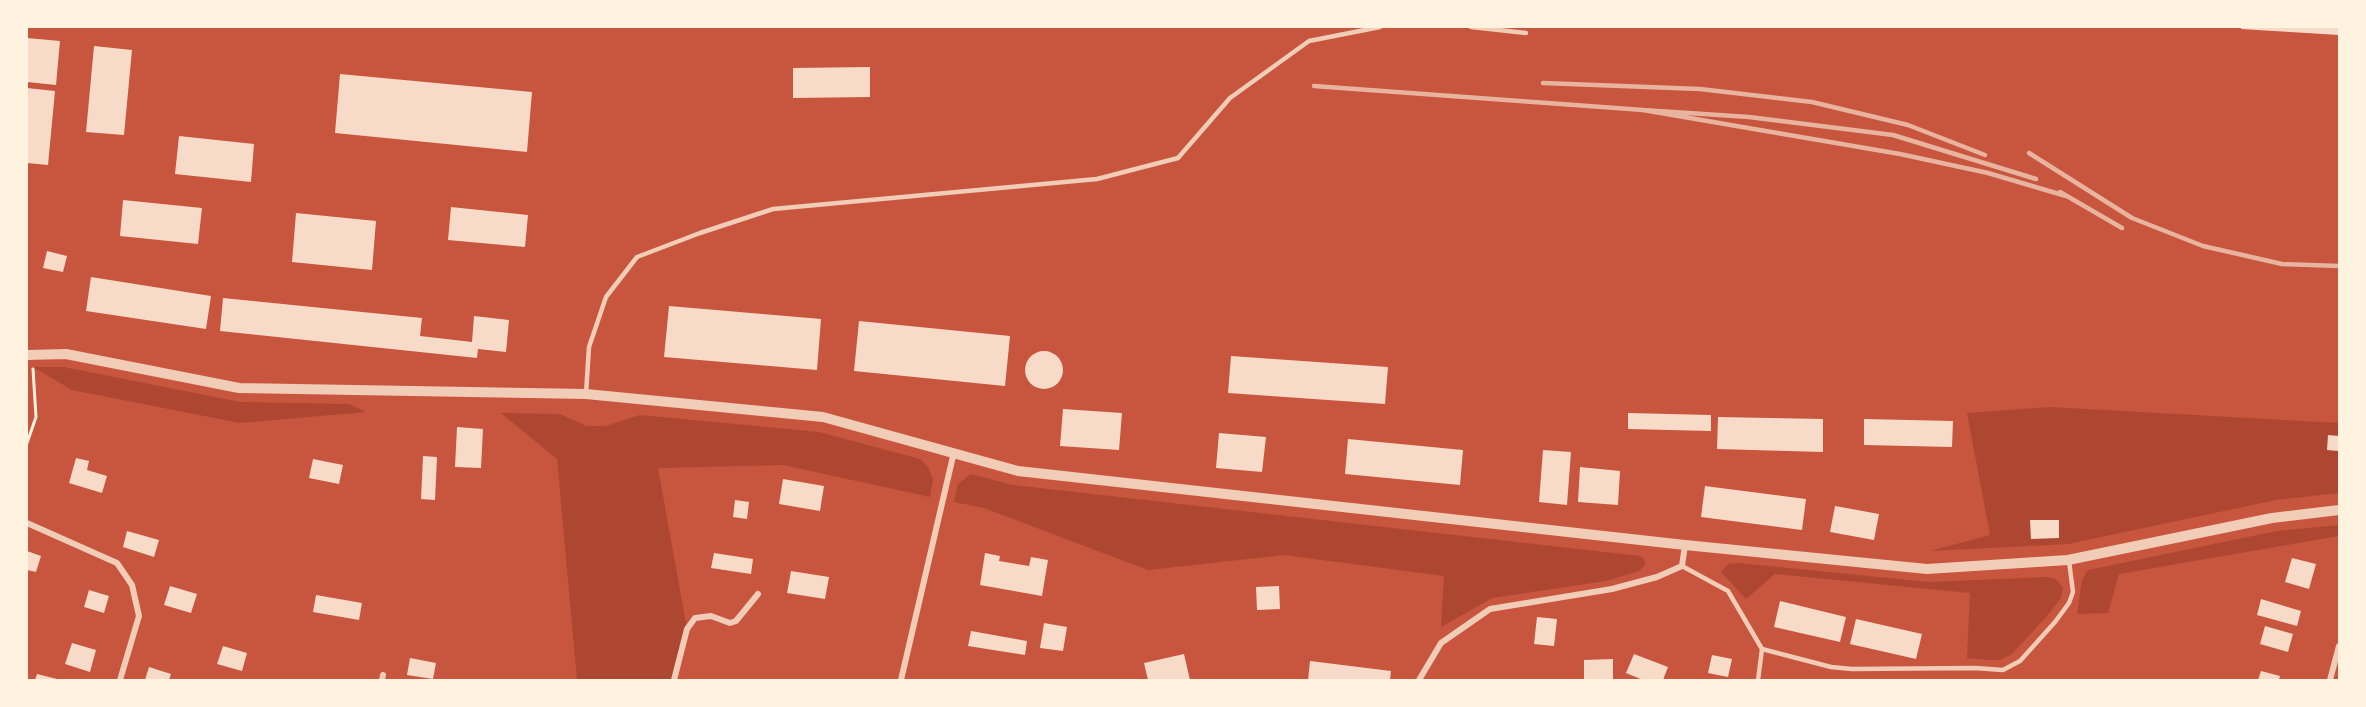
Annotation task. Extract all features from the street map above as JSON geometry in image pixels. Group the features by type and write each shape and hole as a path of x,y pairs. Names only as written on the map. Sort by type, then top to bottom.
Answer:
{"street":[{"path":"30,355 66,354 239,388 586,394 823,417 954,451 1018,471 1685,545 1927,569 2068,560 2272,518 2339,510"},
{"path":"901,680 954,451"},
{"path":"27,523 117,563 132,585 139,616 120,680"},
{"path":"1419,680 1440,643 1490,609 1612,589 1657,577 1682,566 1685,545"},
{"path":"674,680 687,629 695,618 711,616 730,623 736,621 758,594"},
{"path":"2330,680 2339,646"}],"lane":[{"path":"586,394 589,348 606,297 637,257 773,209 1097,179 1178,158 1230,98 1309,41 1380,27"},
{"path":"1471,27 1526,33"},
{"path":"1762,649 1831,667 1852,669 1975,668 2003,670 2020,661 2055,622 2068,603 2073,592 2068,560"},
{"path":"1682,566 1728,591 1762,649 1758,680"}],"path":[{"path":"27,443 36,417 30,355"}],"shaded area":[{"path":"33,367 64,367 240,402 349,404 366,412 240,423 72,390"},
{"path":"2050,407 2339,423 2339,436 2327,450 2339,451 2339,493 2276,500 2068,544 1930,551 1990,535 1967,413"},
{"path":"501,413 560,414 586,426 606,426 640,415 819,432 920,459 928,467 933,479 930,497 783,465 658,468 687,629 674,680 577,680 557,459"},
{"path":"971,474 1013,485 1640,556 1645,560 1645,565 1639,571 1606,581 1492,598 1441,627 1444,576 1284,555 1148,570 984,508 954,502 958,484"},
{"path":"2339,525 2339,536 2119,574 2108,613 2077,614 2082,580 2088,570 2277,531"},
{"path":"1739,563 1928,582 2048,577 2056,579 2063,588 2061,598 2012,654 2000,660 1989,660 1967,658 1970,593 1775,574 1746,599 1721,572 1728,564"}],"building":[{"path":"2241,27 2339,27 2339,35 2241,29"},
{"path":"27,38 60,41 56,85 27,82"},
{"path":"94,46 132,50 124,135 86,132"},
{"path":"870,67 870,97 793,98 793,68"},
{"path":"340,74 532,92 527,152 335,133"},
{"path":"27,88 55,91 48,165 27,163"},
{"path":"179,136 254,144 251,182 175,174"},
{"path":"123,200 202,208 198,244 120,236"},
{"path":"451,207 528,215 525,247 448,240"},
{"path":"296,213 376,221 372,270 292,262"},
{"path":"47,251 67,256 63,272 43,268"},
{"path":"91,277 211,296 206,329 86,311"},
{"path":"223,298 422,318 420,336 472,342 474,316 509,320 506,352 478,349 477,358 220,331"},
{"path":"669,306 821,319 817,370 664,357"},
{"path":"859,321 1010,336 1005,386 854,371"},
{"path":"1044,351 1058,356 1063,370 1058,384 1044,389 1030,384 1025,370 1030,356"},
{"path":"1231,356 1388,367 1385,404 1228,393"},
{"path":"1063,409 1122,413 1119,450 1060,446"},
{"path":"1628,413 1711,415 1711,431 1628,429"},
{"path":"1718,417 1823,419 1823,452 1717,449"},
{"path":"1864,419 1953,421 1952,447 1864,445"},
{"path":"457,427 483,429 481,468 455,467"},
{"path":"1219,433 1266,437 1262,472 1216,468"},
{"path":"2328,435 2339,436 2339,451 2327,450"},
{"path":"1348,439 1463,450 1460,485 1345,474"},
{"path":"1543,450 1571,452 1567,505 1539,502"},
{"path":"423,456 437,457 435,500 421,499"},
{"path":"76,458 89,461 87,470 107,476 102,493 69,483"},
{"path":"313,459 343,465 339,484 309,478"},
{"path":"1580,467 1620,471 1618,505 1578,502"},
{"path":"783,479 824,486 820,511 779,504"},
{"path":"1705,486 1806,499 1802,530 1701,517"},
{"path":"735,500 749,502 747,519 733,517"},
{"path":"1835,506 1879,514 1874,540 1830,532"},
{"path":"2030,520 2059,520 2059,538 2031,539"},
{"path":"127,531 159,540 154,557 123,547"},
{"path":"27,551 41,556 36,572 27,570"},
{"path":"714,553 753,559 751,574 711,568"},
{"path":"985,553 1000,556 999,561 1029,566 1031,557 1048,560 1042,596 980,585"},
{"path":"2292,558 2316,564 2309,589 2285,582"},
{"path":"791,571 829,577 825,599 787,593"},
{"path":"170,586 197,594 191,613 164,605"},
{"path":"1279,586 1280,609 1257,610 1256,587"},
{"path":"89,590 109,596 104,613 84,607"},
{"path":"316,595 362,603 359,620 313,612"},
{"path":"2261,599 2301,611 2297,626 2257,615"},
{"path":"1780,601 1846,617 1840,642 1774,627"},
{"path":"1537,617 1557,619 1554,646 1534,644"},
{"path":"1856,619 1922,634 1916,659 1850,644"},
{"path":"1044,623 1067,627 1063,651 1040,648"},
{"path":"2265,626 2293,634 2288,652 2260,644"},
{"path":"971,631 1027,641 1025,655 968,646"},
{"path":"72,643 96,650 90,672 65,664"},
{"path":"223,646 247,653 242,671 217,664"},
{"path":"1184,654 1190,680 1148,680 1144,663"},
{"path":"1634,654 1668,667 1663,680 1643,680 1626,673"},
{"path":"1712,655 1732,659 1728,677 1708,673"},
{"path":"410,658 436,663 433,679 407,675"},
{"path":"1613,659 1613,680 1584,680 1584,660"},
{"path":"1310,661 1391,671 1390,680 1308,680"},
{"path":"149,667 171,674 169,680 145,680"},
{"path":"2261,671 2280,676 2279,680 2258,680"},
{"path":"37,674 57,679 57,680 35,680"}],"railway":[{"path":"1543,83 1700,89 1812,102 1908,125 1985,155"},
{"path":"1314,86 1643,110"},
{"path":"2036,179 1893,135 1749,117 1643,110 1900,154 1988,173 2066,196"},
{"path":"2029,153 2132,218 2203,246 2282,264 2339,266"},
{"path":"2060,192 2122,228"}]}
